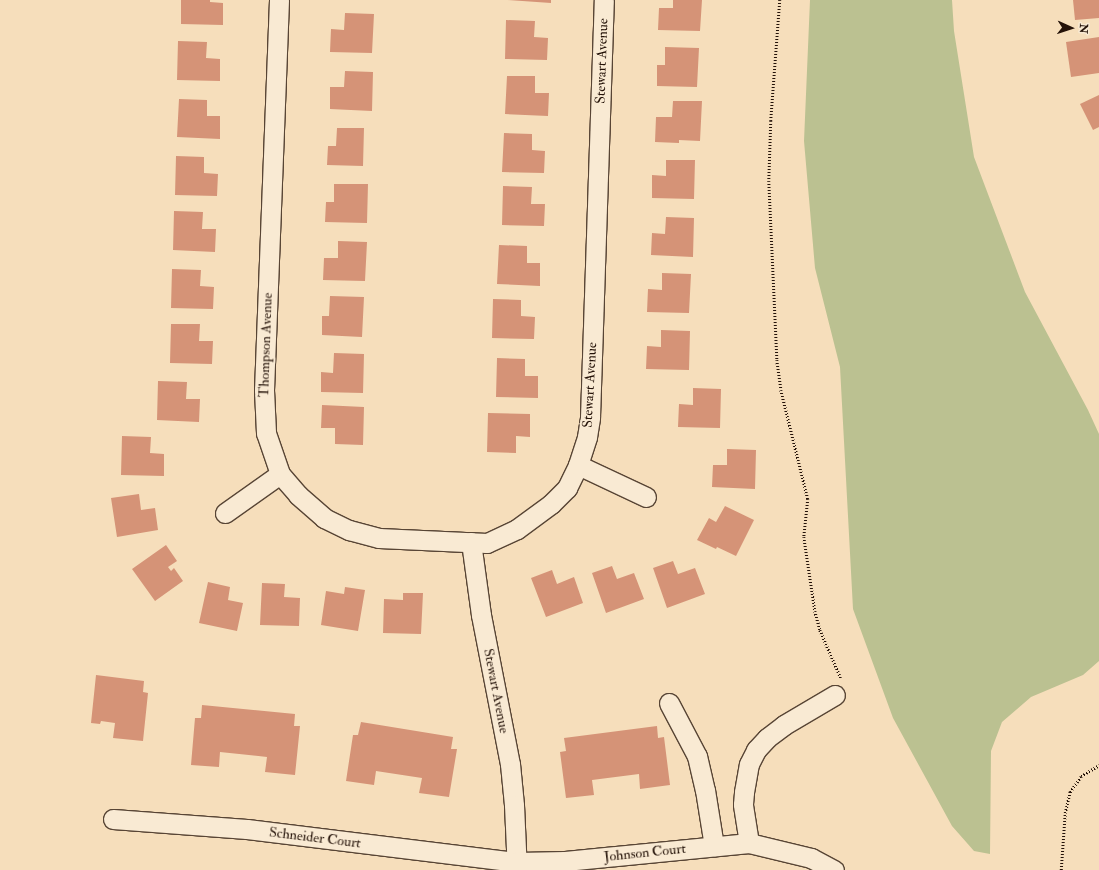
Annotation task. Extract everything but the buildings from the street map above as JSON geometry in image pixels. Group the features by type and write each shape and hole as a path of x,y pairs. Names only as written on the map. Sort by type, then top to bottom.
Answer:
{"street":[{"name":"Thompson Avenue","path":"279,0 264,390 266,433 280,474 298,495 324,518 349,530 379,538 471,542"},
{"name":"Stewart Avenue","path":"517,866 510,764 481,615 471,542 487,543 517,529 551,504 567,488 578,465 587,437 590,417 604,0"},
{"path":"578,465 646,497"},
{"path":"225,513 280,474"},
{"path":"748,843 743,804 744,792 749,764 756,750 767,738 784,725 839,687"},
{"path":"669,703 697,756 706,790 714,846"},
{"name":"Schneider Court","path":"113,819 246,829 517,866"},
{"name":"Johnson Court","path":"517,866 748,843 811,858 834,870"}],"path":[{"path":"780,0 771,121 769,181 777,360 781,390 808,498 804,537 815,611 839,687"},
{"path":"1060,870 1065,813 1070,792 1081,776 1099,765"}],"green space":[{"path":"810,0 952,0 954,31 974,157 1025,292 1088,410 1099,434 1099,661 1083,675 1031,697 1002,722 991,751 990,854 974,851 952,826 893,718 853,609 840,367 815,268 804,141"}]}
